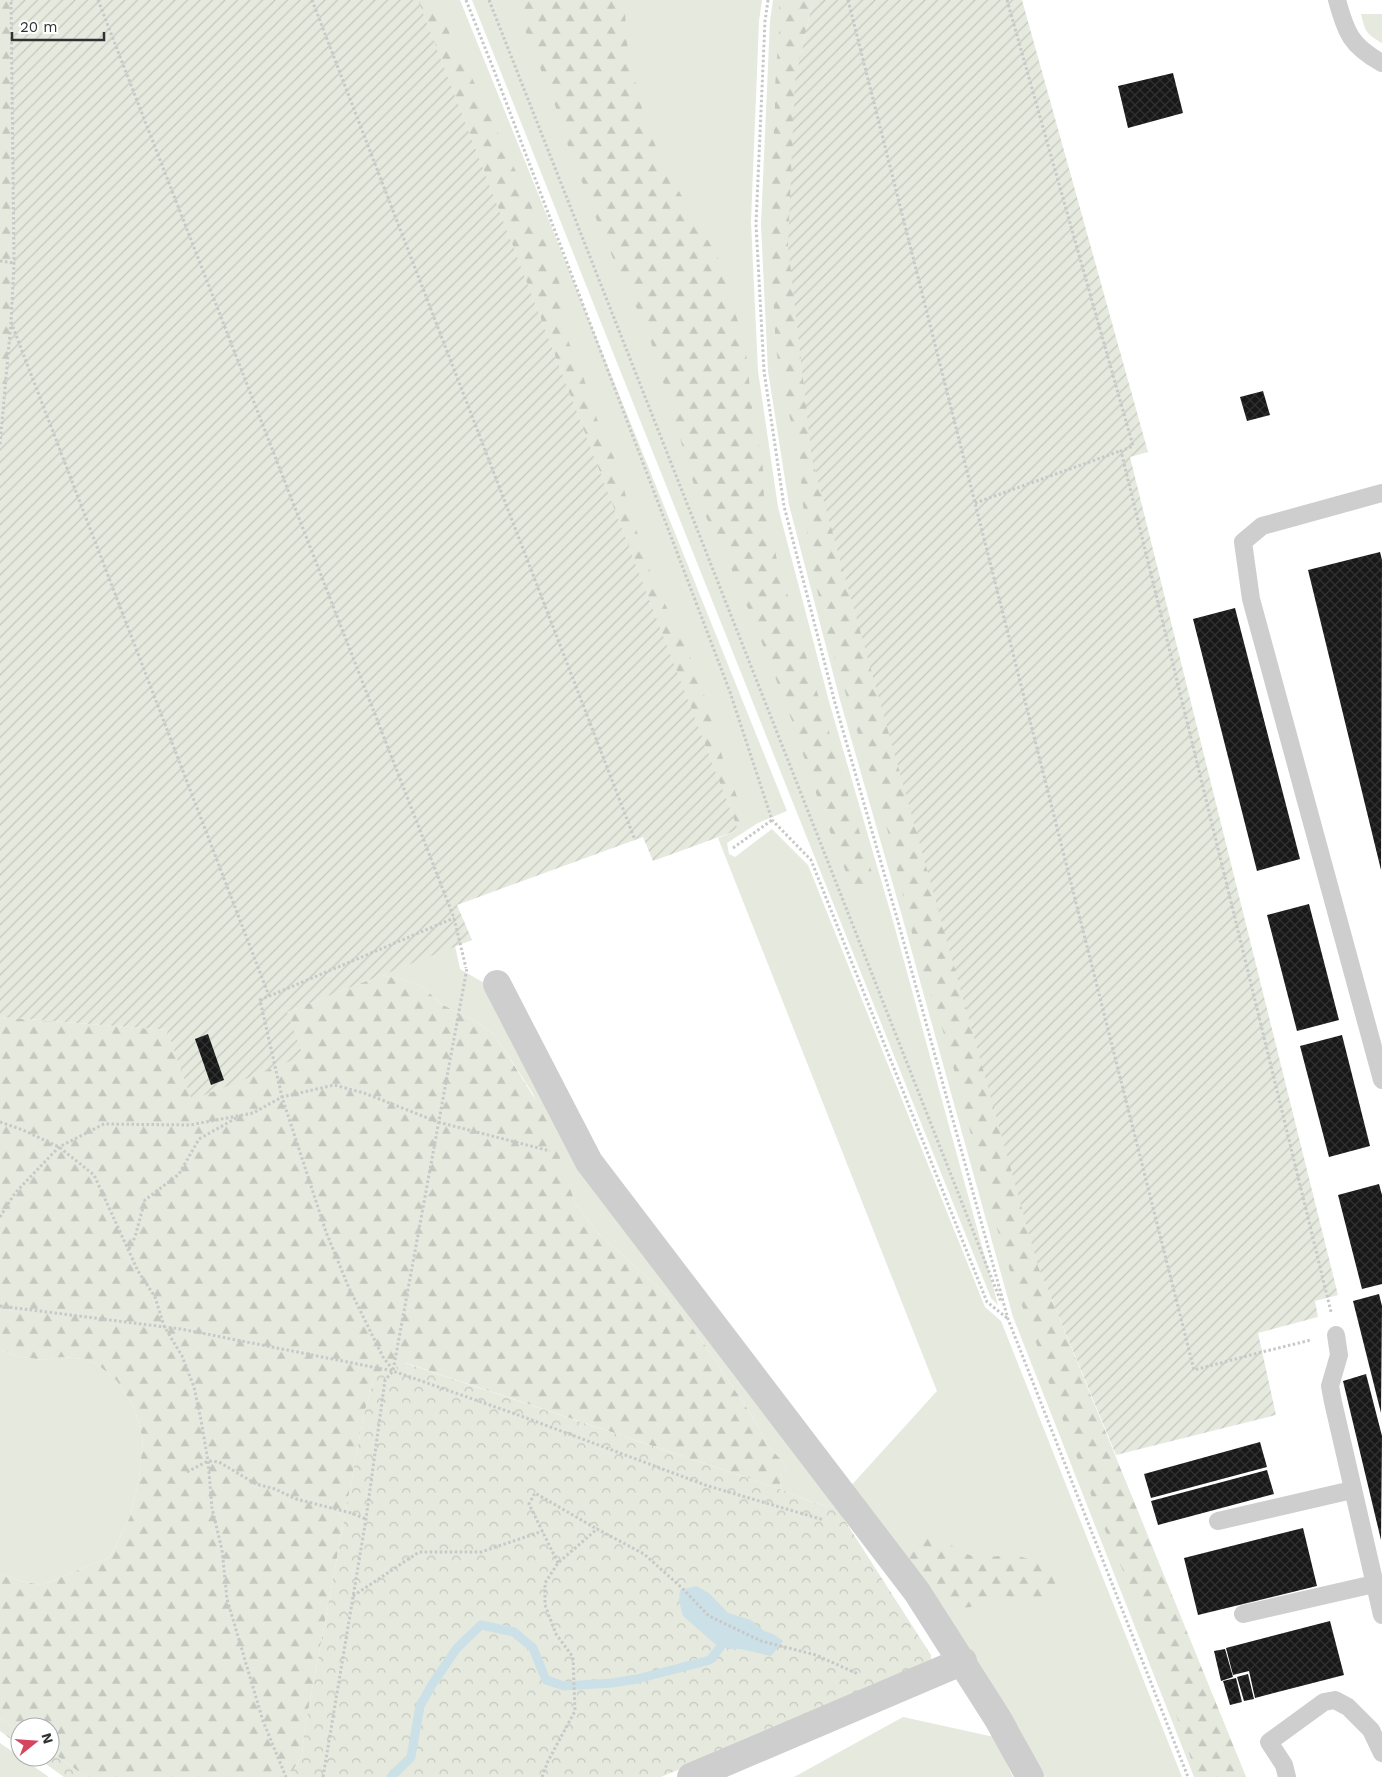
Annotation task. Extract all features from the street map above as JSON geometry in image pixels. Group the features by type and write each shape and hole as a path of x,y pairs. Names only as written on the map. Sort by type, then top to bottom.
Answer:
{"street":[{"path":"497,984 589,1162 917,1592 998,1719 1030,1777"},
{"path":"691,1777 962,1661"}],"lane":[{"path":"1336,0 1345,29 1352,41 1368,55 1382,63"},
{"path":"1382,493 1262,526 1243,542 1251,599 1382,1080"},
{"path":"1336,1335 1339,1355 1330,1386 1352,1490 1382,1615"},
{"path":"1218,1521 1352,1490"},
{"path":"1242,1614 1374,1584"},
{"path":"1287,1777 1284,1765 1269,1742 1324,1702 1335,1700 1348,1707 1371,1730 1382,1753"}],"path":[{"path":"0,444 11,322 14,263 11,0"},
{"path":"98,0 454,918 466,968 393,1370 385,1380 366,1519 323,1777"},
{"path":"312,0 635,840"},
{"path":"466,0 730,692 772,820 811,860 987,1302 1008,1319"},
{"path":"489,0 1188,1777"},
{"path":"768,0 765,21 756,224 764,371 784,506 835,703 897,918 1008,1319"},
{"path":"848,0 1194,1370 1336,1335 1120,451"},
{"path":"975,502 1133,446 1007,0"},
{"path":"0,261 14,263"},
{"path":"11,322 268,996"},
{"path":"733,848 772,820"},
{"path":"393,1370 383,1356 349,1288 326,1232 282,1098 260,1000 454,918"},
{"path":"466,968 497,984"},
{"path":"0,1217 15,1193 59,1147 104,1124 190,1125 252,1113 282,1098 334,1085 364,1093 438,1122 589,1162"},
{"path":"129,1250 145,1200 179,1174 199,1139 241,1115"},
{"path":"0,1122 23,1130 59,1147 94,1175 138,1271 155,1297 164,1326 182,1356 194,1387 201,1420 208,1461 212,1508 222,1550 227,1599 263,1721 286,1777"},
{"path":"0,1306 164,1326 393,1370 708,1486 827,1521"},
{"path":"187,1472 208,1461 219,1462 256,1484 275,1489 296,1499 351,1513 366,1519"},
{"path":"558,1563 529,1504 535,1493 644,1554 681,1587 709,1616 761,1641 816,1655 860,1674 888,1693"},
{"path":"542,1777 548,1761 575,1711 573,1657 556,1634 546,1605 545,1582 558,1563 597,1529"},
{"path":"353,1596 419,1552 481,1552 543,1531"}],"green space":[{"path":"0,0 11,0 14,263 11,322 0,444"},
{"path":"11,0 418,0 738,830 653,861 643,837 457,905 472,940 287,1012 303,1056 192,1100 167,1030 0,1017 0,444 11,322 14,263"},
{"path":"418,0 460,0 787,811 758,823 727,843 729,854 735,857 772,829 808,865 985,1307 1001,1321 1182,1777 1045,1777 1018,1726 848,1489 937,1391 718,838 738,830"},
{"path":"418,0 433,0 479,92 530,202 562,291 569,343 581,370 601,431 617,464 651,574 698,674 723,759 743,813 745,828 738,830"},
{"path":"472,0 762,0 759,21 751,222 758,371 778,507 830,705 893,921 998,1305 991,1298"},
{"path":"510,0 624,0 628,53 644,116 667,171 717,256 739,325 746,353 752,407 763,469 764,500 777,560 872,873 869,888 861,892 853,888 849,880 823,814 792,721 757,630 719,540 707,519 694,485 647,329 622,279 597,221 567,143 555,105 523,25"},
{"path":"773,0 790,0 1038,1266 1246,1777 1194,1777 1013,1317 840,700 789,505 768,371 761,224 770,21"},
{"path":"779,0 813,0 795,81 1038,1266 1246,1777 1197,1777 1142,1614 1101,1521 1049,1383 1015,1287 986,1192 947,1043 916,950 888,832 826,629 812,566 802,498 799,448 784,398 775,342 775,318 769,262 768,199 775,120"},
{"path":"813,0 1022,0 1148,452 1130,457 1338,1295 1315,1301 1318,1317 1258,1333 1276,1415 1116,1455 1038,1266 812,459 788,245 795,81"},
{"path":"1361,14 1382,14 1382,43 1367,32"},
{"path":"455,946 460,969 491,987 585,1173 836,1507 814,1503 780,1489 782,1472 788,1467 768,1446 756,1422 707,1348 668,1296 599,1234 575,1203 533,1094 492,1033 475,1021 441,1004 423,987 404,980 381,975"},
{"path":"381,975 404,980 423,987 441,1004 475,1021 492,1033 548,1120 575,1203 599,1234 668,1296 707,1348 756,1422 768,1446 788,1467 782,1472 780,1489 406,1363 375,1376 364,1414 304,1733 302,1755 289,1777 86,1777 60,1758 60,1717 10,1717 10,1724 0,1718 0,1574 42,1585 110,1557 130,1517 139,1478 143,1440 134,1406 116,1380 97,1364 83,1359 62,1357 43,1360 16,1356 0,1350 0,1017 167,1030 193,1100 287,1012"},
{"path":"0,1350 16,1356 43,1360 62,1357 84,1359 97,1364 116,1380 134,1406 143,1440 139,1478 130,1517 110,1557 42,1585 0,1574"},
{"path":"405,1363 780,1489 814,1503 836,1507 931,1655 931,1662 661,1777 289,1777 302,1755 304,1733 364,1414 375,1376"},
{"path":"923,1533 938,1537 964,1553 978,1558 1009,1555 1022,1557 1045,1565 1052,1572 1056,1586 1047,1603 1028,1603 1008,1596 1002,1596 970,1607 961,1608 954,1606 947,1603 937,1594 907,1554 904,1543 912,1535"},
{"path":"903,1717 994,1737 1013,1777 794,1777"},
{"path":"0,1718 10,1724 10,1738 0,1731"},
{"path":"0,1743 10,1750 10,1767 35,1767 49,1777 0,1777"},
{"path":"60,1758 86,1777 64,1777 50,1767 60,1767"}],"shaded area":[{"path":"696,1586 709,1593 728,1613 751,1620 764,1631 773,1634 783,1641 771,1656 741,1649 730,1649 715,1644 683,1616 679,1601 680,1590"}],"building":[{"path":"1173,73 1183,113 1128,128 1118,86"},
{"path":"1263,391 1270,415 1247,421 1240,397"},
{"path":"1380,552 1382,560 1381,870 1308,570"},
{"path":"1235,608 1300,859 1257,871 1193,619"},
{"path":"1309,904 1339,1020 1297,1031 1267,915"},
{"path":"208,1034 224,1080 211,1085 195,1039"},
{"path":"1342,1035 1370,1146 1329,1157 1300,1046"},
{"path":"1379,1184 1382,1195 1382,1284 1362,1289 1338,1195"},
{"path":"1379,1294 1382,1306 1381,1413 1353,1301"},
{"path":"1366,1374 1382,1436 1381,1540 1343,1381"},
{"path":"1260,1442 1267,1467 1151,1498 1144,1474"},
{"path":"1267,1470 1274,1494 1158,1525 1151,1501"},
{"path":"1303,1528 1317,1586 1198,1615 1184,1558"},
{"path":"1330,1621 1344,1675 1255,1698 1249,1671 1233,1675 1226,1648"},
{"path":"1225,1649 1233,1677 1221,1681 1214,1651"},
{"path":"1248,1674 1254,1699 1244,1701 1237,1677"},
{"path":"1236,1678 1242,1702 1230,1705 1223,1681"}],"waterway":[{"path":"391,1777 411,1757 420,1706 433,1683 457,1648 481,1625 514,1632 533,1648 546,1680 564,1686 612,1683 637,1679 710,1660 721,1646"}]}
